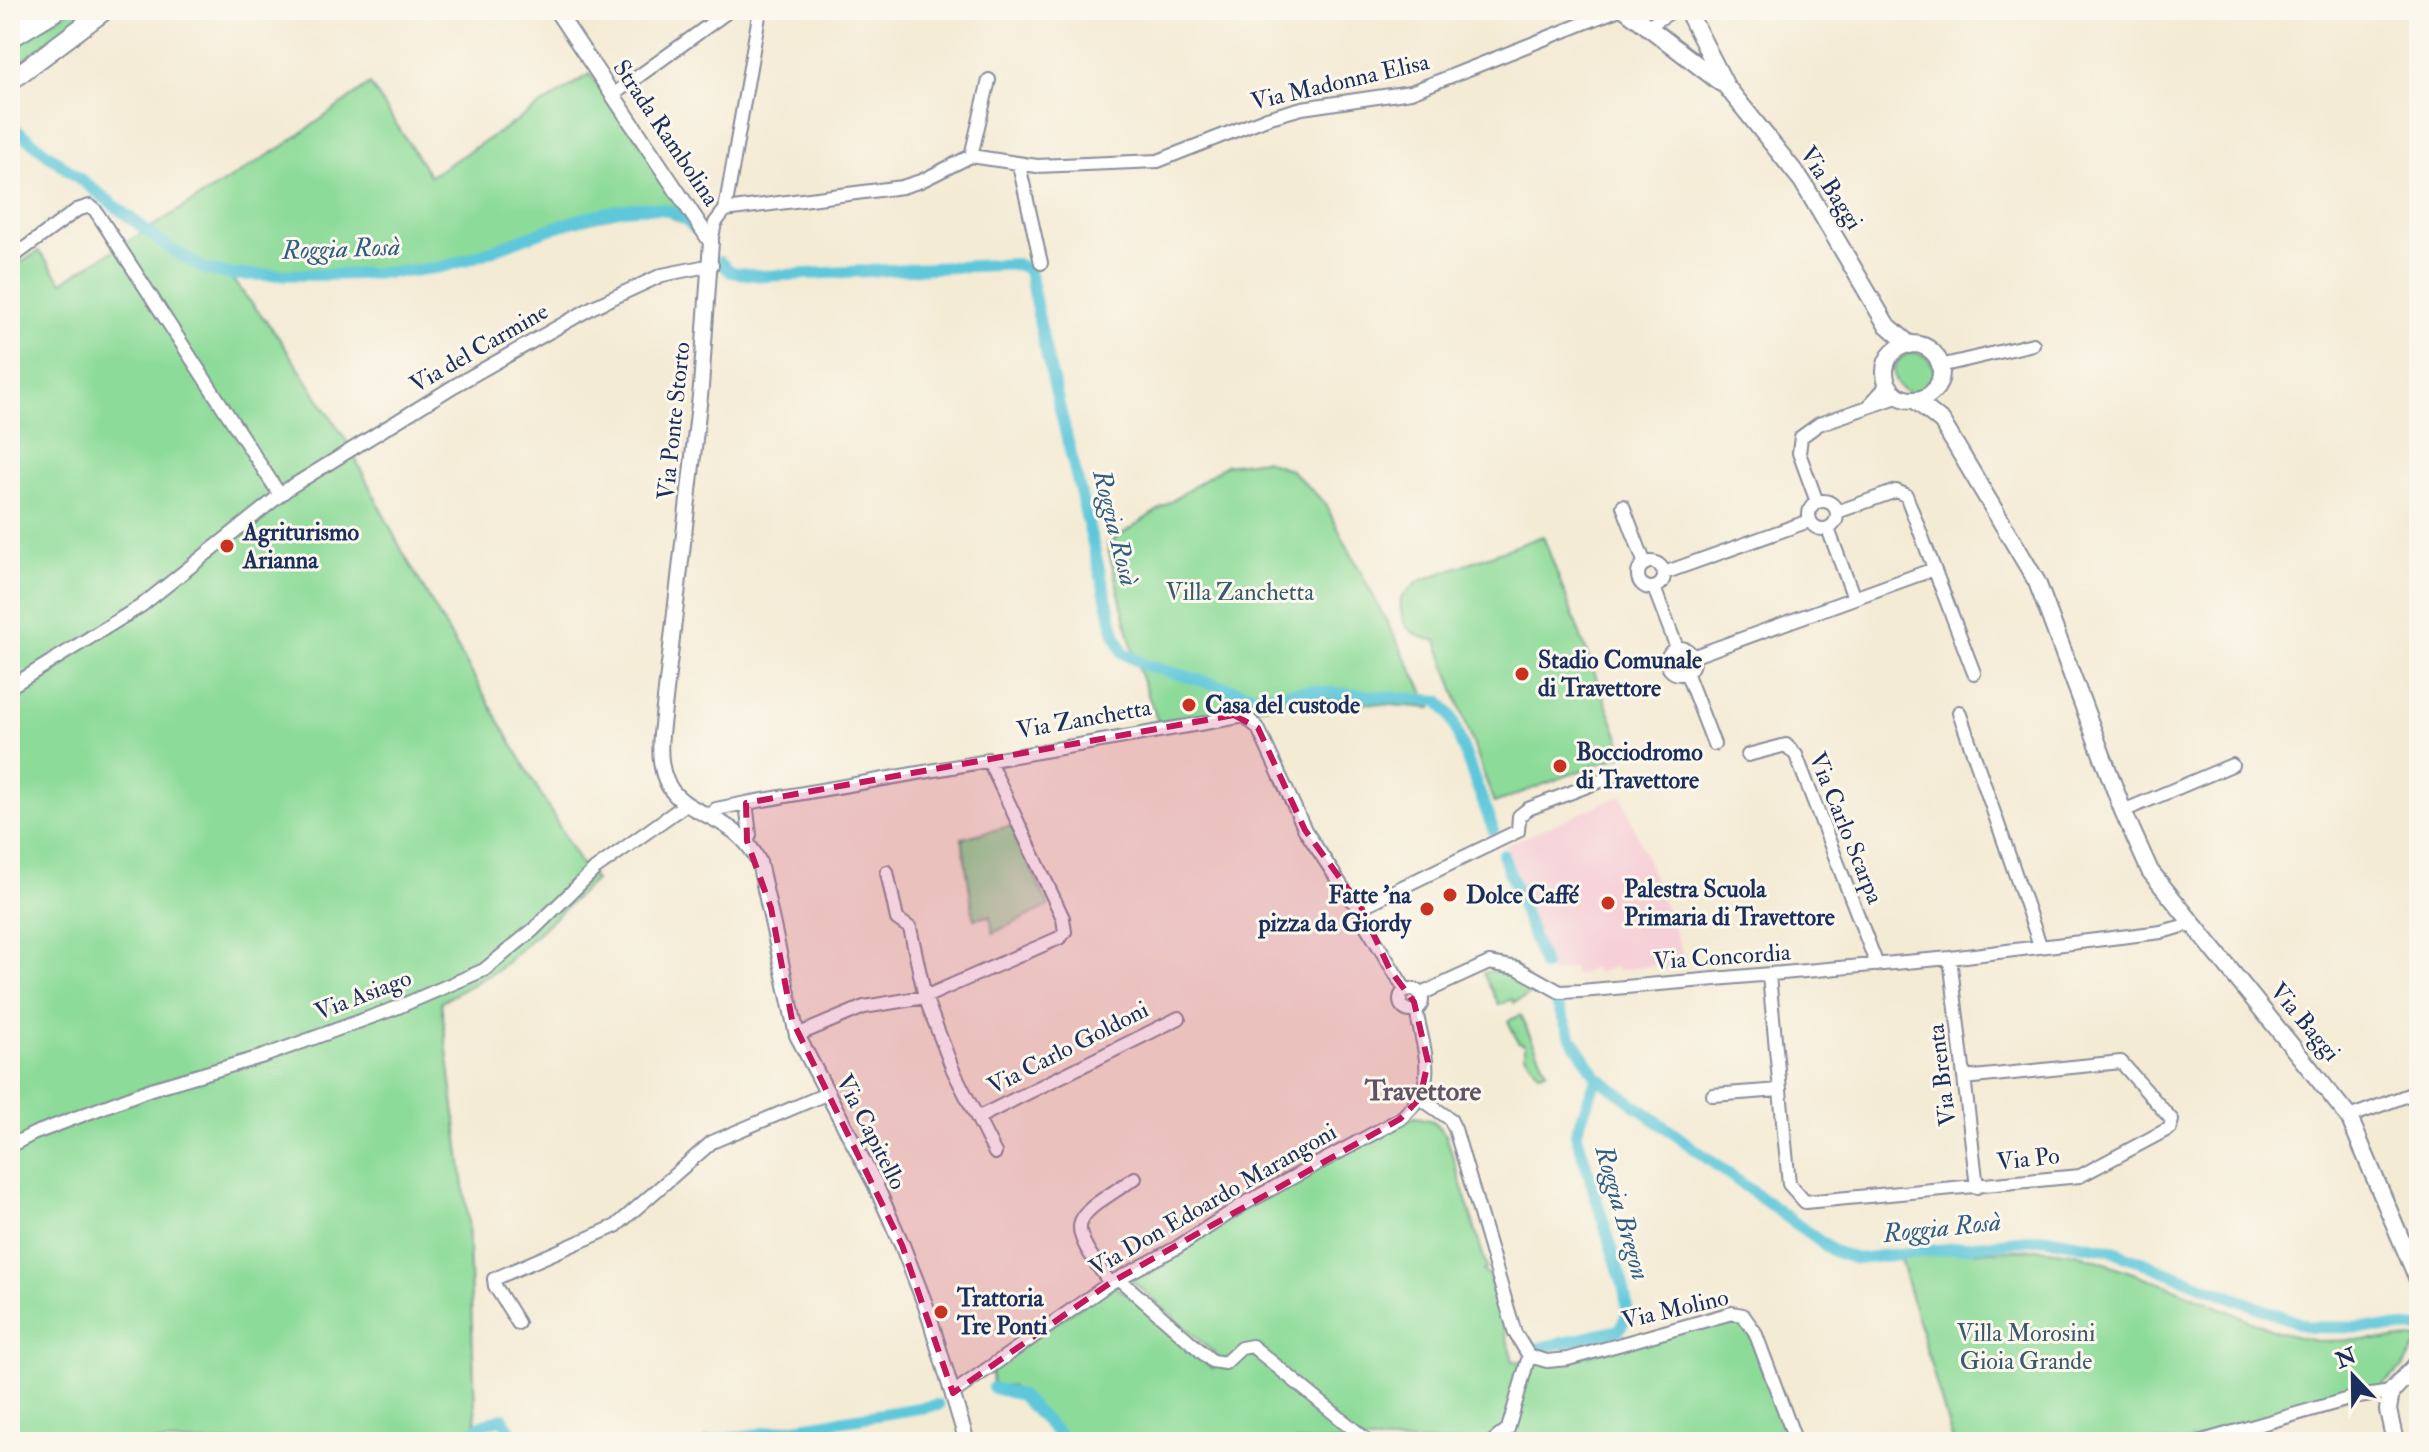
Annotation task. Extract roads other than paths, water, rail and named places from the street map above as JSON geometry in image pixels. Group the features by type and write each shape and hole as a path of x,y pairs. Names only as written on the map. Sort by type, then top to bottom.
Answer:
{"highway":[{"path":"10,23 32,10"},
{"path":"10,36 53,10"}],"main road":[{"path":"10,81 105,10"},
{"name":"Via Baggi","path":"1626,10 1726,86"},
{"name":"Via Baggi","path":"1687,10 1726,86 1802,181 1886,324 1910,345 1932,352 1940,366 1937,387 1942,422 2037,582 2123,811 2150,871 2295,1046 2349,1117 2419,1282"},
{"name":"Via Baggi","path":"1886,324 1891,356 1887,380 1942,422"},
{"path":"1891,356 1910,345"},
{"path":"1908,398 1927,396 1937,387"},
{"path":"2395,1442 2388,1410 2391,1392 2419,1362"}],"street":[{"name":"Strada Rambolina","path":"556,10 711,242"},
{"path":"614,94 730,10"},
{"name":"Via Ponte Storto","path":"685,805 669,790 660,770 659,750 712,265 711,242 715,223 725,210 760,10"},
{"name":"Via Madonna Elisa","path":"971,156 1019,165 1158,161 1267,118 1302,108 1411,92 1617,10"},
{"path":"1646,27 1674,10"},
{"path":"725,210 902,187 921,181 971,156 989,80"},
{"path":"1019,165 1041,263"},
{"path":"10,259 77,210 90,206 95,210 162,308 280,495"},
{"name":"Via del Carmine","path":"10,687 141,606 280,495 454,386 593,307 662,275 712,265"},
{"path":"1940,366 2033,344"},
{"path":"1868,405 1883,390 1887,380"},
{"path":"1817,502 1799,453 1801,437 1819,424 1868,405 1908,398"},
{"path":"1837,512 1903,491 1974,673"},
{"path":"1817,502 1829,502 1837,512 1836,520 1828,529 1819,529 1809,521 1808,512 1817,502"},
{"path":"1623,506 1645,564"},
{"path":"1664,573 1809,521"},
{"path":"1828,529 1854,598"},
{"path":"1645,564 1658,564 1664,573 1663,580 1654,588"},
{"path":"1645,564 1639,572 1639,581 1654,588 1677,648"},
{"path":"1692,657 1934,569"},
{"path":"1677,648 1687,650 1692,657 1692,665 1686,672 1678,673 1668,666 1669,654 1677,648"},
{"path":"1686,672 1714,744"},
{"path":"1959,712 2040,945"},
{"name":"Via Zanchetta","path":"711,816 716,809 746,803 1245,716 1258,728 1305,830 1351,900 1361,907 1362,919 1390,970 1406,991"},
{"name":"Via Carlo Scarpa","path":"1748,755 1786,745 1796,755 1877,965"},
{"path":"797,1035 871,1004 925,997 1065,932 1063,918 988,759"},
{"path":"2123,811 2232,765"},
{"path":"1361,907 1518,831 1519,816 1528,809 1616,775"},
{"name":"Via Capitello","path":"746,803 750,835 747,841 759,862 797,1035 875,1184 902,1245 967,1442"},
{"path":"685,805 711,816 747,841"},
{"name":"Via Asiago","path":"10,1146 33,1134 151,1089 264,1056 396,1008 484,970 533,930 595,869 685,805"},
{"name":"Via Carlo Goldoni","path":"887,872 897,919 910,928 925,997 953,1070 995,1153"},
{"name":"Via Concordia","path":"1421,994 1489,963 1517,968 1560,992 1950,958 2161,932 2191,924"},
{"name":"Via Brenta","path":"1950,958 1977,1187"},
{"name":"Via Po","path":"1769,976 1789,1184 1805,1202 2080,1176 2170,1128 2172,1120 2121,1062 1964,1078"},
{"path":"1414,989 1421,994 1422,1003 1416,1010 1402,1006 1401,996 1406,991 1414,989"},
{"path":"1416,1010 1428,1062 1420,1098 1450,1119 1455,1129 1515,1333 1529,1356 1508,1429 1492,1442"},
{"name":"Via Carlo Goldoni","path":"977,1118 1179,1018"},
{"path":"1713,1095 1780,1090"},
{"path":"2349,1117 2419,1091"},
{"path":"518,1323 494,1279 616,1226 712,1142 826,1094"},
{"name":"Via Don Edoardo Marangoni","path":"953,1393 1115,1281 1242,1205 1400,1119 1420,1098"},
{"path":"1135,1178 1081,1215 1077,1230 1084,1247 1115,1281 1212,1361 1225,1363 1241,1348 1252,1346 1363,1437"},
{"name":"Via Molino","path":"1529,1356 1547,1361 1568,1359 1732,1313 1743,1315 1755,1332 1796,1442"},
{"path":"2199,1442 2352,1398 2391,1392"}],"waterway":[{"name":"Roggia Rosà","path":"10,125 168,247 204,269 233,275 360,274 435,268 461,262 569,222 608,212 643,208 672,212 694,228"},
{"name":"Roggia Rosà","path":"720,262 731,272 764,276 1017,264 1029,270 1044,344 1115,634 1123,653 1145,665 1253,695 1310,691 1439,701 1451,716 1493,829"},
{"name":"Roggia Rosà","path":"1503,855 1544,966"},
{"name":"Roggia Rosà","path":"1557,1004 1571,1037 1597,1077 1833,1251 1856,1259 2046,1238 2108,1249 2309,1327 2419,1328"},
{"name":"Roggia Bregon","path":"1539,1348 1619,1330 1627,1314 1623,1285 1576,1133 1597,1077"},
{"path":"993,1388 1020,1395 1066,1442"},
{"path":"708,1442 938,1405"},
{"path":"456,1442 484,1424 503,1418 516,1442"}],"place":[{"name":"Agriturismo Arianna","path":"227,546"},
{"name":"Stadio Comunale di Travettore","path":"1522,674"},
{"name":"Casa del custode","path":"1189,705"},
{"name":"Bocciodromo di Travettore","path":"1560,766"},
{"name":"Dolce Caffé","path":"1450,895"},
{"name":"Palestra Scuola Primaria di Travettore","path":"1608,903"},
{"name":"Fatte 'na pizza da Giordy","path":"1427,909"},
{"name":"Trattoria Tre Ponti","path":"941,1312"}],"district":[{"name":"Travettore","path":"1423,1091"}],"park label":[{"name":"Villa Zanchetta","path":"1240,592"},
{"name":"Villa Morosini Gioia Grande","path":"2026,1347"}]}
